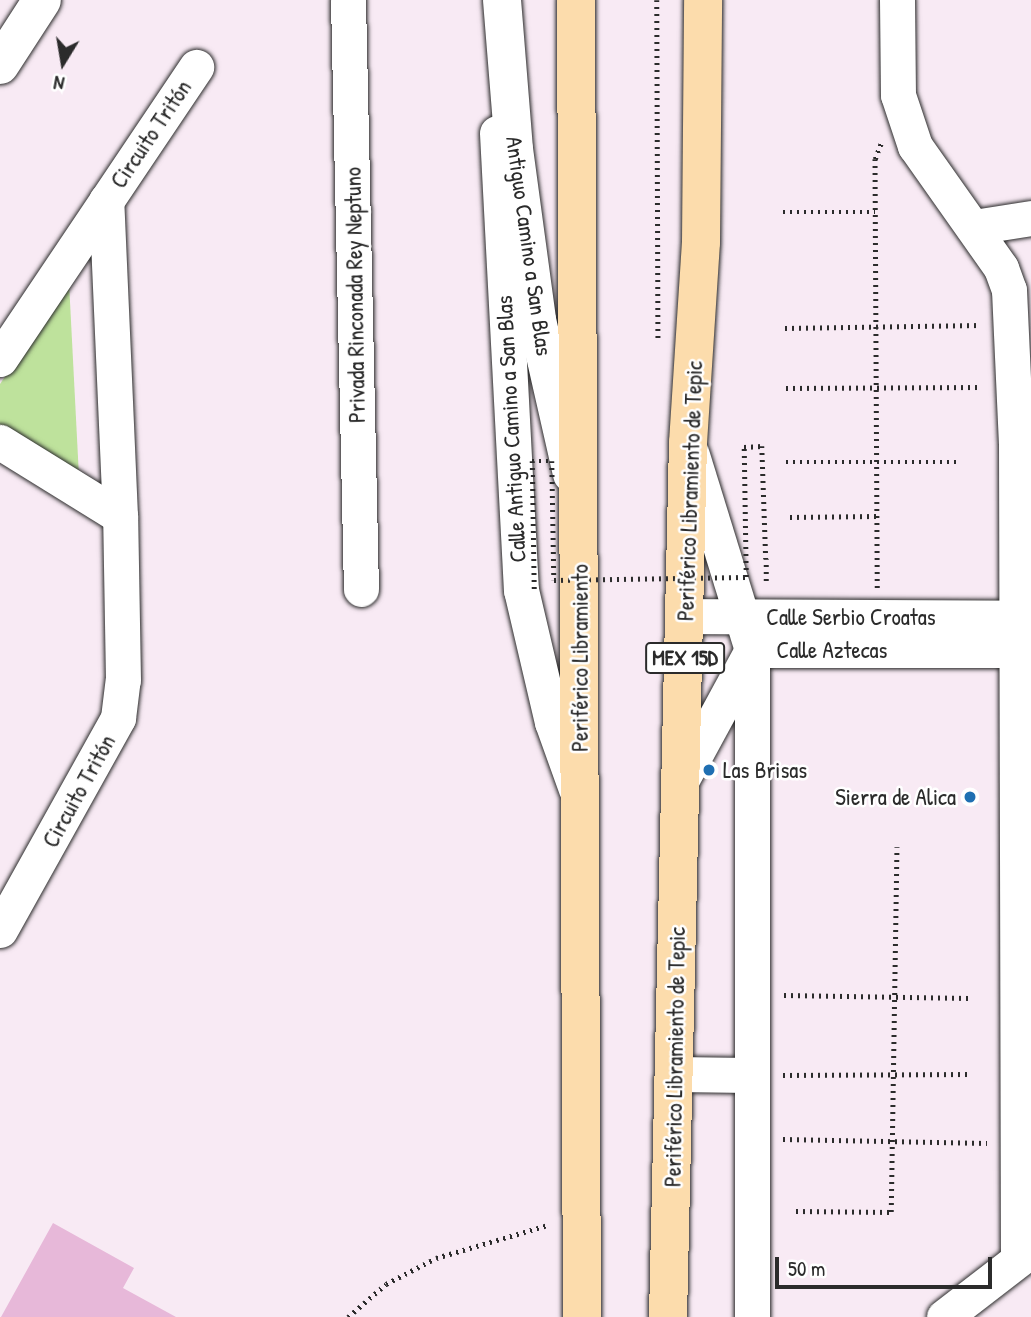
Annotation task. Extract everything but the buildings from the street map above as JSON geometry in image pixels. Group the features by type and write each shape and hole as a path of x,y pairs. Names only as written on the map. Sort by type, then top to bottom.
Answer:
{"highway":[{"name":"Periférico Libramiento","path":"576,0 582,1317"},
{"name":"Periférico Libramiento de Tepic","path":"668,1317 687,616 688,443 701,242 703,0"}],"street":[{"path":"0,65 42,0"},
{"name":"Privada Rinconada Rey Neptuno","path":"348,0 361,589"},
{"name":"Antiguo Camino a San Blas","path":"502,0 503,54 537,320 566,458 579,489"},
{"path":"897,0 898,95 915,146 1001,268 1009,290 1025,899 1016,1143 1024,1255 944,1317"},
{"name":"Calle Antiguo Camino a San Blas","path":"503,54 495,85 521,590 552,722 580,797"},
{"name":"Circuito Tritón","path":"0,359 196,67"},
{"name":"Circuito Tritón","path":"0,930 118,718 123,680 120,516 106,200"},
{"path":"974,228 1031,218"},
{"path":"0,442 120,516"},
{"path":"688,443 744,616 752,650 752,1317"},
{"name":"Calle Serbio Croatas","path":"687,616 877,617 1016,634"},
{"name":"Calle Aztecas","path":"682,779 752,650 1016,634"},
{"path":"674,1074 750,1075"}],"path":[{"path":"657,0 658,352"},
{"path":"877,617 875,159 898,95"},
{"path":"783,212 875,212"},
{"path":"785,328 1010,325"},
{"path":"786,388 1011,387"},
{"path":"534,589 532,461 552,461 554,580 746,578 744,447 762,446 766,559"},
{"path":"786,462 960,462"},
{"path":"790,517 877,516"},
{"path":"796,1210 891,1212 897,847"},
{"path":"750,994 969,998"},
{"path":"750,1075 971,1074"},
{"path":"751,1139 1016,1143"},
{"path":"348,1317 386,1284 436,1258 583,1215"}],"green space":[{"path":"69,282 79,477 0,425 0,384"}],"place":[{"name":"Las Brisas","path":"709,770"},
{"name":"Sierra de Alica","path":"970,797"}]}
